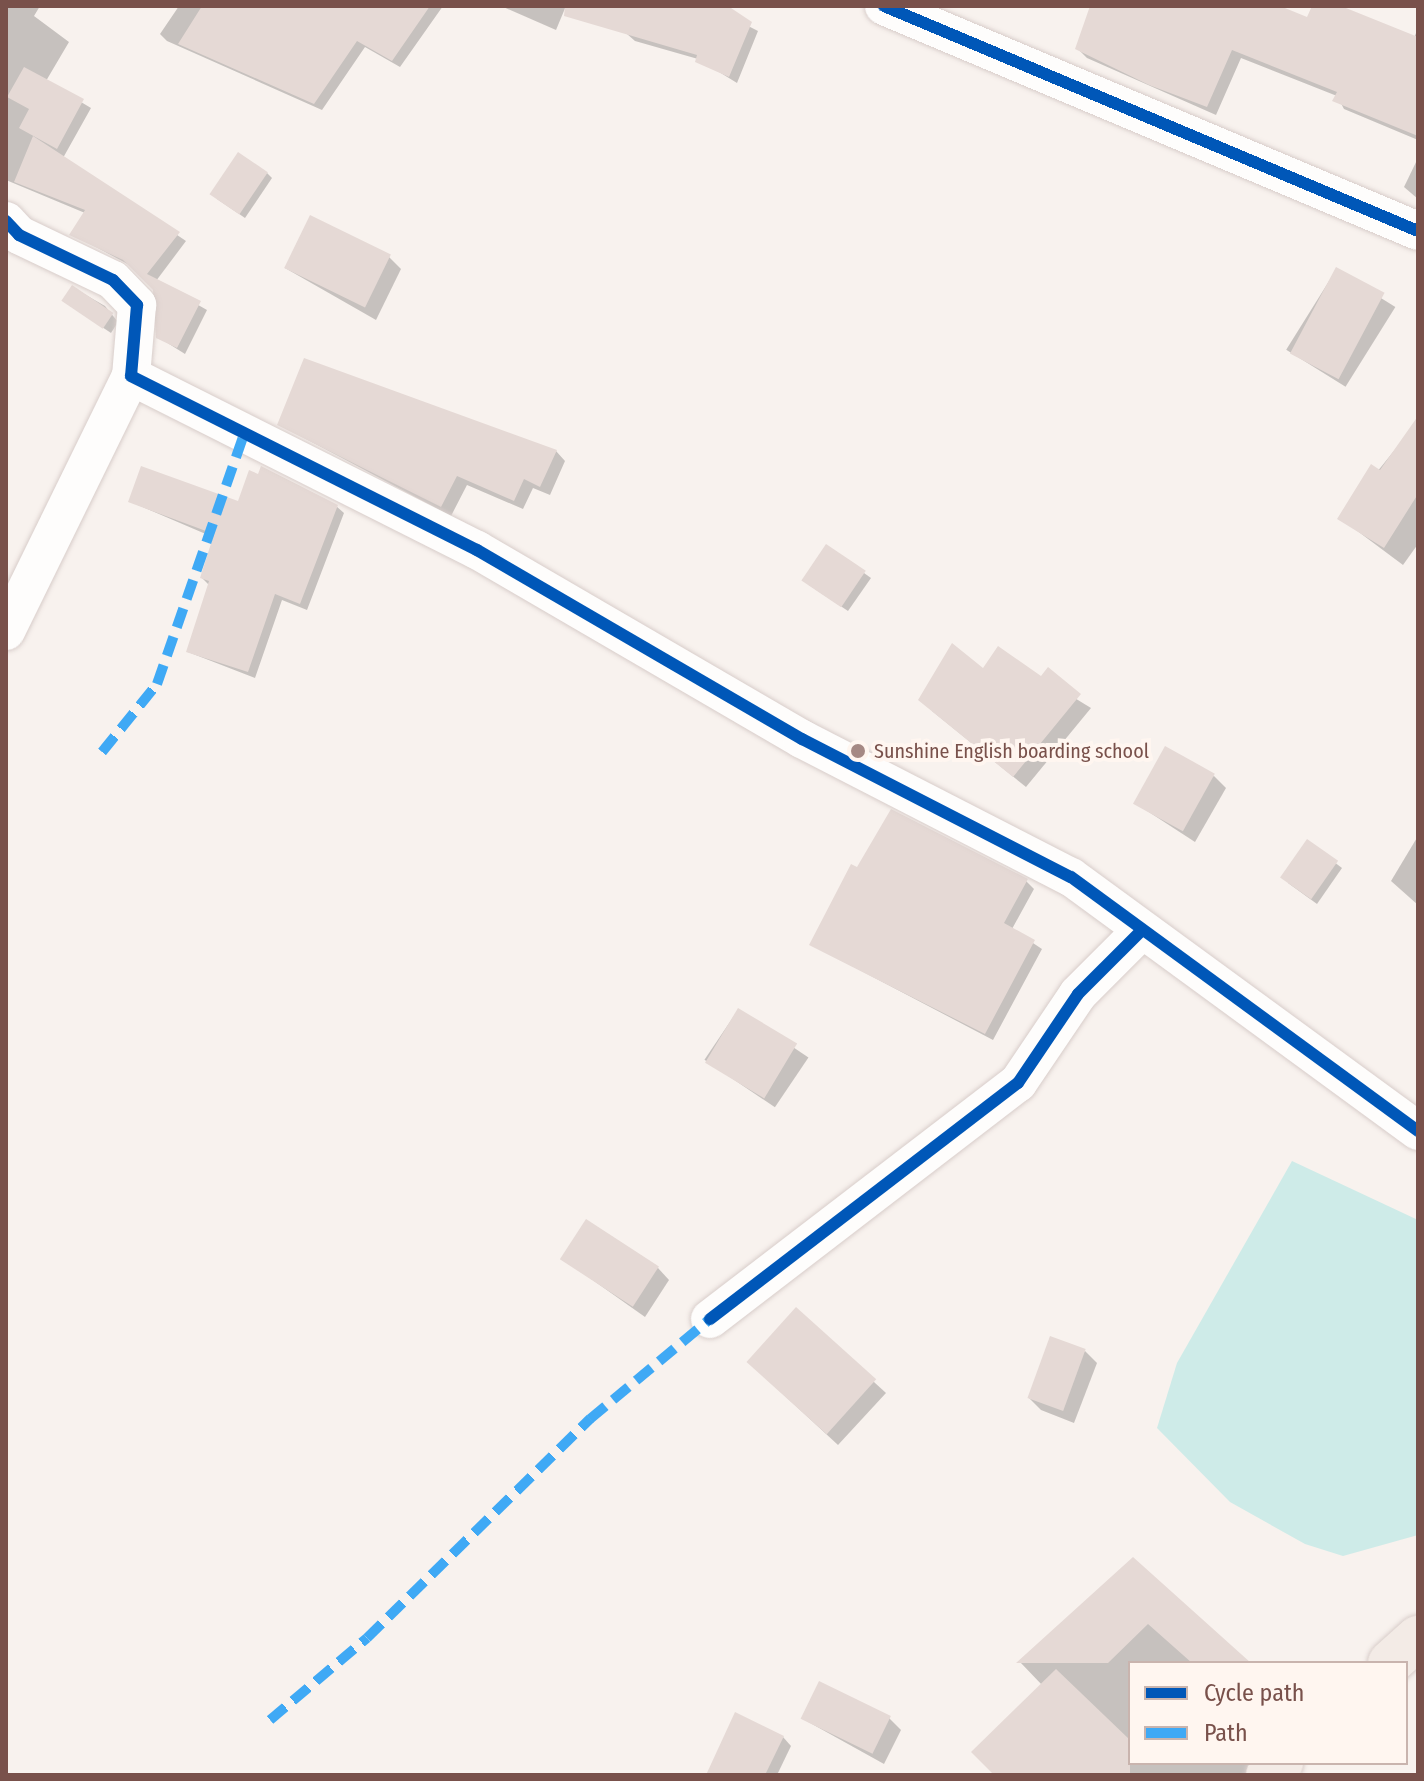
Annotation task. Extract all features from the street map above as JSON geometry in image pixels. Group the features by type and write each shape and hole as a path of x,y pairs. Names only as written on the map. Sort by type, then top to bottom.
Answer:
{"main road":[{"path":"1392,1661 1418,1638"}],"street":[{"path":"884,6 1418,231"},
{"path":"6,221 19,235 113,280 137,305 131,376 6,631"},
{"path":"131,376 477,550 802,739 1071,877 1139,933 1418,1131"},
{"path":"710,1319 1018,1083 1078,994 1139,933"}],"water":[{"path":"1292,1161 1418,1220 1418,1535 1343,1556 1305,1544 1230,1502 1157,1428 1177,1363"}],"building":[{"path":"202,6 430,6 392,61 357,41 314,104 178,44"},
{"path":"565,6 728,6 752,22 729,77 695,62 697,55 564,16"},
{"path":"1090,6 1280,6 1307,17 1312,6 1341,6 1418,37 1418,136 1332,101 1337,92 1232,50 1207,107 1149,85 1075,49"},
{"path":"24,67 84,99 57,149 19,128 29,109 7,97"},
{"path":"33,136 180,232 147,274 201,301 177,348 156,338 153,290 123,260 69,235 85,210 14,182"},
{"path":"238,152 268,172 239,214 209,194"},
{"path":"310,215 391,254 365,307 284,268"},
{"path":"1336,267 1385,293 1339,379 1290,354"},
{"path":"72,285 113,313 103,329 61,301"},
{"path":"304,358 557,450 540,487 524,479 514,501 457,476 441,507 277,425"},
{"path":"1418,416 1418,494 1384,548 1337,519 1371,464 1380,470"},
{"path":"141,466 238,501 249,470 258,474 261,466 338,505 300,604 275,594 248,672 186,652 209,581 200,578 214,534 128,502"},
{"path":"826,544 866,571 841,607 801,580"},
{"path":"952,643 983,668 998,646 1041,676 1048,667 1081,694 1013,777 918,700"},
{"path":"1165,746 1215,774 1183,831 1133,804"},
{"path":"891,809 1028,879 1004,923 1035,940 985,1034 809,945 851,864 857,867"},
{"path":"1307,839 1338,861 1311,899 1280,878"},
{"path":"738,1008 797,1044 764,1098 705,1063"},
{"path":"586,1219 659,1266 633,1307 560,1259"},
{"path":"796,1307 876,1379 827,1434 746,1362"},
{"path":"1050,1336 1086,1349 1063,1411 1027,1398"},
{"path":"1133,1557 1249,1661 1190,1661 1148,1624 1108,1663 1016,1663"},
{"path":"1056,1669 1128,1738 1130,1775 994,1775 971,1752"},
{"path":"819,1681 891,1716 872,1754 801,1719"},
{"path":"735,1712 784,1736 765,1775 706,1775"}],"marked path":[{"path":"102,752 157,684 244,434"},
{"path":"270,1720 367,1638 590,1419 710,1319"}],"cycle path":[{"path":"884,6 1418,231"},
{"path":"6,221 19,235 113,280 137,305 131,376 477,550 802,739 1071,877 1418,1131"},
{"path":"710,1319 1018,1083 1078,994 1139,933"}],"place":[{"name":"Sunshine English boarding school","path":"858,751"}]}
